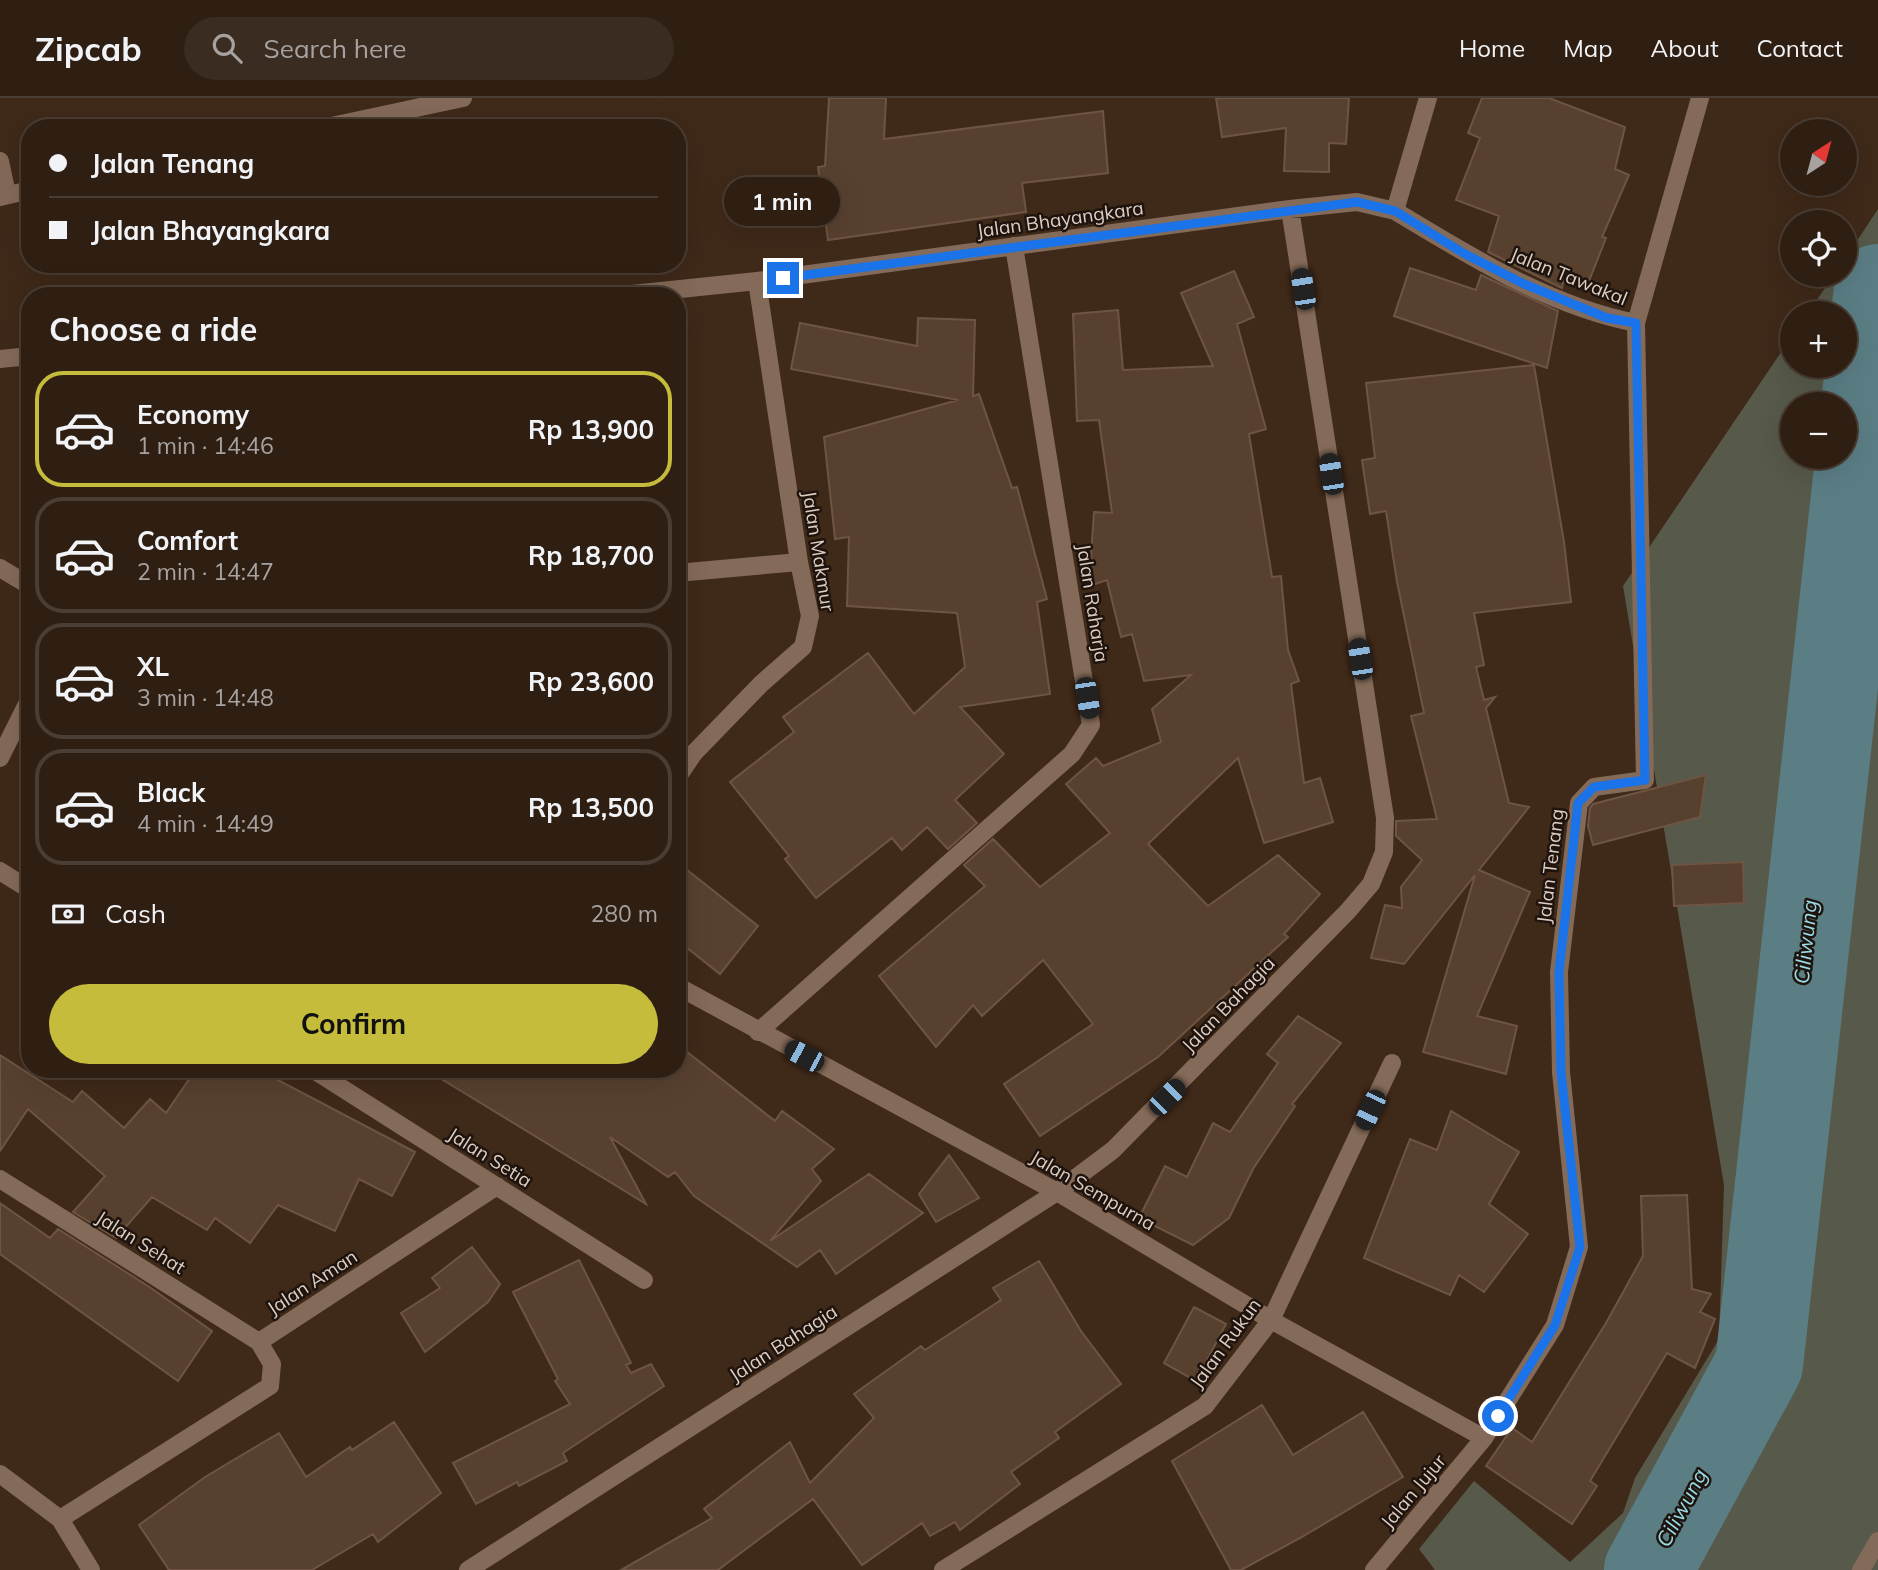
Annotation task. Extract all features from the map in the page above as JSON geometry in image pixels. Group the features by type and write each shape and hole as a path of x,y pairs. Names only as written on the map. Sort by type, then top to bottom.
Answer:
{"street":[{"path":"364,119 463,98"},
{"path":"1395,211 1428,98"},
{"name":"Jalan Tawakal","path":"1395,211 1465,254 1524,284 1607,318 1636,323 1700,98"},
{"path":"0,161 4,196"},
{"name":"Jalan Bhayangkara","path":"686,288 1290,209 1357,202 1395,211"},
{"name":"Jalan Bahagia","path":"468,1570 1057,1192 1113,1150 1348,911 1371,884 1384,852 1385,818 1290,209"},
{"name":"Jalan Raharja","path":"758,1032 1072,754 1091,725 1014,246"},
{"name":"Jalan Makmur","path":"686,765 761,684 803,647 810,616 799,562 757,281"},
{"name":"Jalan Tenang","path":"1484,1438 1555,1325 1580,1247 1561,1072 1559,972 1578,803 1594,787 1645,780 1636,323"},
{"path":"0,359 21,357"},
{"path":"686,572 799,562"},
{"path":"0,568 21,581"},
{"path":"0,758 21,716"},
{"path":"0,871 21,884"},
{"name":"Jalan Sempurna","path":"686,991 1057,1192 1271,1320 1484,1438"},
{"name":"Jalan Rukun","path":"943,1570 1205,1406 1271,1320 1392,1063"},
{"name":"Jalan Setia","path":"327,1078 644,1280"},
{"name":"Jalan Sehat","path":"0,1179 259,1342"},
{"name":"Jalan Aman","path":"60,1520 271,1386 272,1364 259,1342 497,1186"},
{"name":"Jalan Jujur","path":"1374,1570 1484,1438"},
{"path":"0,1474 60,1520 91,1570"},
{"path":"1861,1570 1878,1541"}],"green space":[{"path":"1878,209 1878,1570 1435,1570 1419,1549 1474,1481 1570,1562 1623,1513 1635,1478 1719,1339 1724,1185 1623,586 1780,354 1780,378 1857,378 1857,301 1816,301 1826,287 1857,287 1857,241"}],"building":[{"path":"829,98 886,98 884,139 1103,111 1108,173 1022,183 1026,212 828,240 818,167 825,166"},
{"path":"1216,98 1349,98 1346,144 1329,143 1329,172 1284,171 1286,128 1222,137"},
{"path":"1482,98 1549,98 1625,127 1615,169 1629,175 1602,237 1606,238 1587,286 1564,277 1562,288 1488,252 1499,216 1456,200 1480,138 1468,133"},
{"path":"1410,268 1476,290 1481,275 1558,311 1547,368 1394,316"},
{"path":"1234,271 1254,317 1237,324 1266,429 1249,434 1272,577 1281,576 1288,650 1299,681 1291,684 1304,783 1320,778 1333,822 1264,843 1238,758 1148,844 1208,906 1278,855 1320,894 1284,934 1288,937 1158,1057 1040,1136 1004,1084 1093,1024 1043,960 982,1016 973,1005 936,1047 879,976 985,886 964,865 993,839 1040,887 1110,833 1066,784 1096,758 1103,766 1161,742 1152,709 1191,675 1144,681 1132,634 1121,637 1107,580 1089,586 1094,512 1112,513 1099,420 1077,421 1073,314 1118,310 1123,370 1213,366 1181,293"},
{"path":"918,318 975,320 973,396 979,394 1012,488 1017,487 1047,599 1037,602 1050,694 960,707 1004,754 955,800 977,823 948,849 927,827 902,850 892,838 816,898 785,859 789,856 730,782 794,732 783,717 868,653 914,714 965,667 957,613 847,606 849,537 835,539 824,437 958,400 791,369 800,323 917,346"},
{"path":"1534,365 1564,542 1571,602 1474,613 1484,665 1476,667 1484,700 1495,697 1486,708 1509,803 1529,807 1479,870 1530,892 1477,1016 1517,1026 1506,1074 1423,1052 1475,875 1404,964 1371,958 1385,905 1402,908 1401,887 1422,860 1396,836 1396,821 1437,819 1411,716 1424,713 1397,582 1386,511 1370,514 1362,460 1375,458 1366,383"},
{"path":"1706,775 1700,817 1593,845 1588,826 1593,804"},
{"path":"1743,862 1744,903 1674,906 1672,865"},
{"path":"686,869 758,926 720,974 686,947"},
{"path":"1298,1016 1341,1043 1292,1104 1295,1106 1253,1169 1229,1218 1193,1245 1139,1218 1165,1166 1187,1177 1213,1123 1230,1132 1278,1063 1267,1054"},
{"path":"686,1051 775,1121 782,1111 834,1149 812,1169 821,1181 770,1241 869,1174 923,1213 836,1274 820,1250 797,1267 694,1196 675,1172 668,1177 610,1137 646,1204 440,1078 686,1078"},
{"path":"0,1055 21,1069 21,1078 36,1078 73,1102 82,1091 124,1128 150,1099 166,1113 190,1078 274,1078 415,1152 392,1196 359,1179 335,1231 278,1205 250,1243 215,1218 207,1230 152,1197 116,1238 73,1212 105,1176 28,1109 0,1151"},
{"path":"1451,1111 1519,1152 1489,1204 1528,1234 1484,1292 1459,1275 1450,1295 1364,1258 1410,1139 1437,1150"},
{"path":"949,1155 979,1198 936,1222 919,1194"},
{"path":"1687,1195 1692,1289 1711,1294 1700,1312 1715,1319 1695,1368 1667,1353 1590,1481 1597,1486 1572,1524 1486,1466 1512,1428 1532,1442 1606,1323 1643,1256 1641,1196"},
{"path":"0,1203 50,1238 58,1229 148,1286 212,1331 178,1381 0,1254"},
{"path":"472,1247 500,1284 488,1302 425,1352 401,1313 440,1288 432,1278"},
{"path":"579,1260 631,1363 626,1365 631,1373 651,1364 664,1386 563,1453 567,1461 519,1486 517,1482 476,1504 453,1463 570,1404 555,1381 558,1379 513,1292"},
{"path":"1039,1261 1081,1331 1121,1384 1055,1432 1059,1438 1011,1472 1020,1484 960,1530 955,1522 930,1536 922,1523 862,1565 813,1499 718,1570 621,1570 712,1518 704,1509 790,1442 810,1483 874,1418 854,1394 921,1346 925,1350 1001,1300 993,1288"},
{"path":"1194,1307 1226,1324 1196,1381 1164,1363"},
{"path":"1262,1405 1293,1455 1363,1412 1403,1477 1241,1570 1231,1570 1172,1461"},
{"path":"394,1422 441,1493 378,1542 373,1534 312,1570 169,1570 139,1525 205,1477 279,1433 306,1477 350,1447 352,1450"}],"waterway":[{"name":"Ciliwung","path":"1648,1570 1759,1365 1878,288"}],"route":[{"path":"783,278 1357,202 1395,211 1465,254 1524,284 1607,318 1636,323 1645,780 1594,787 1578,803 1559,972 1561,1072 1580,1247 1555,1325 1498,1416"}]}
